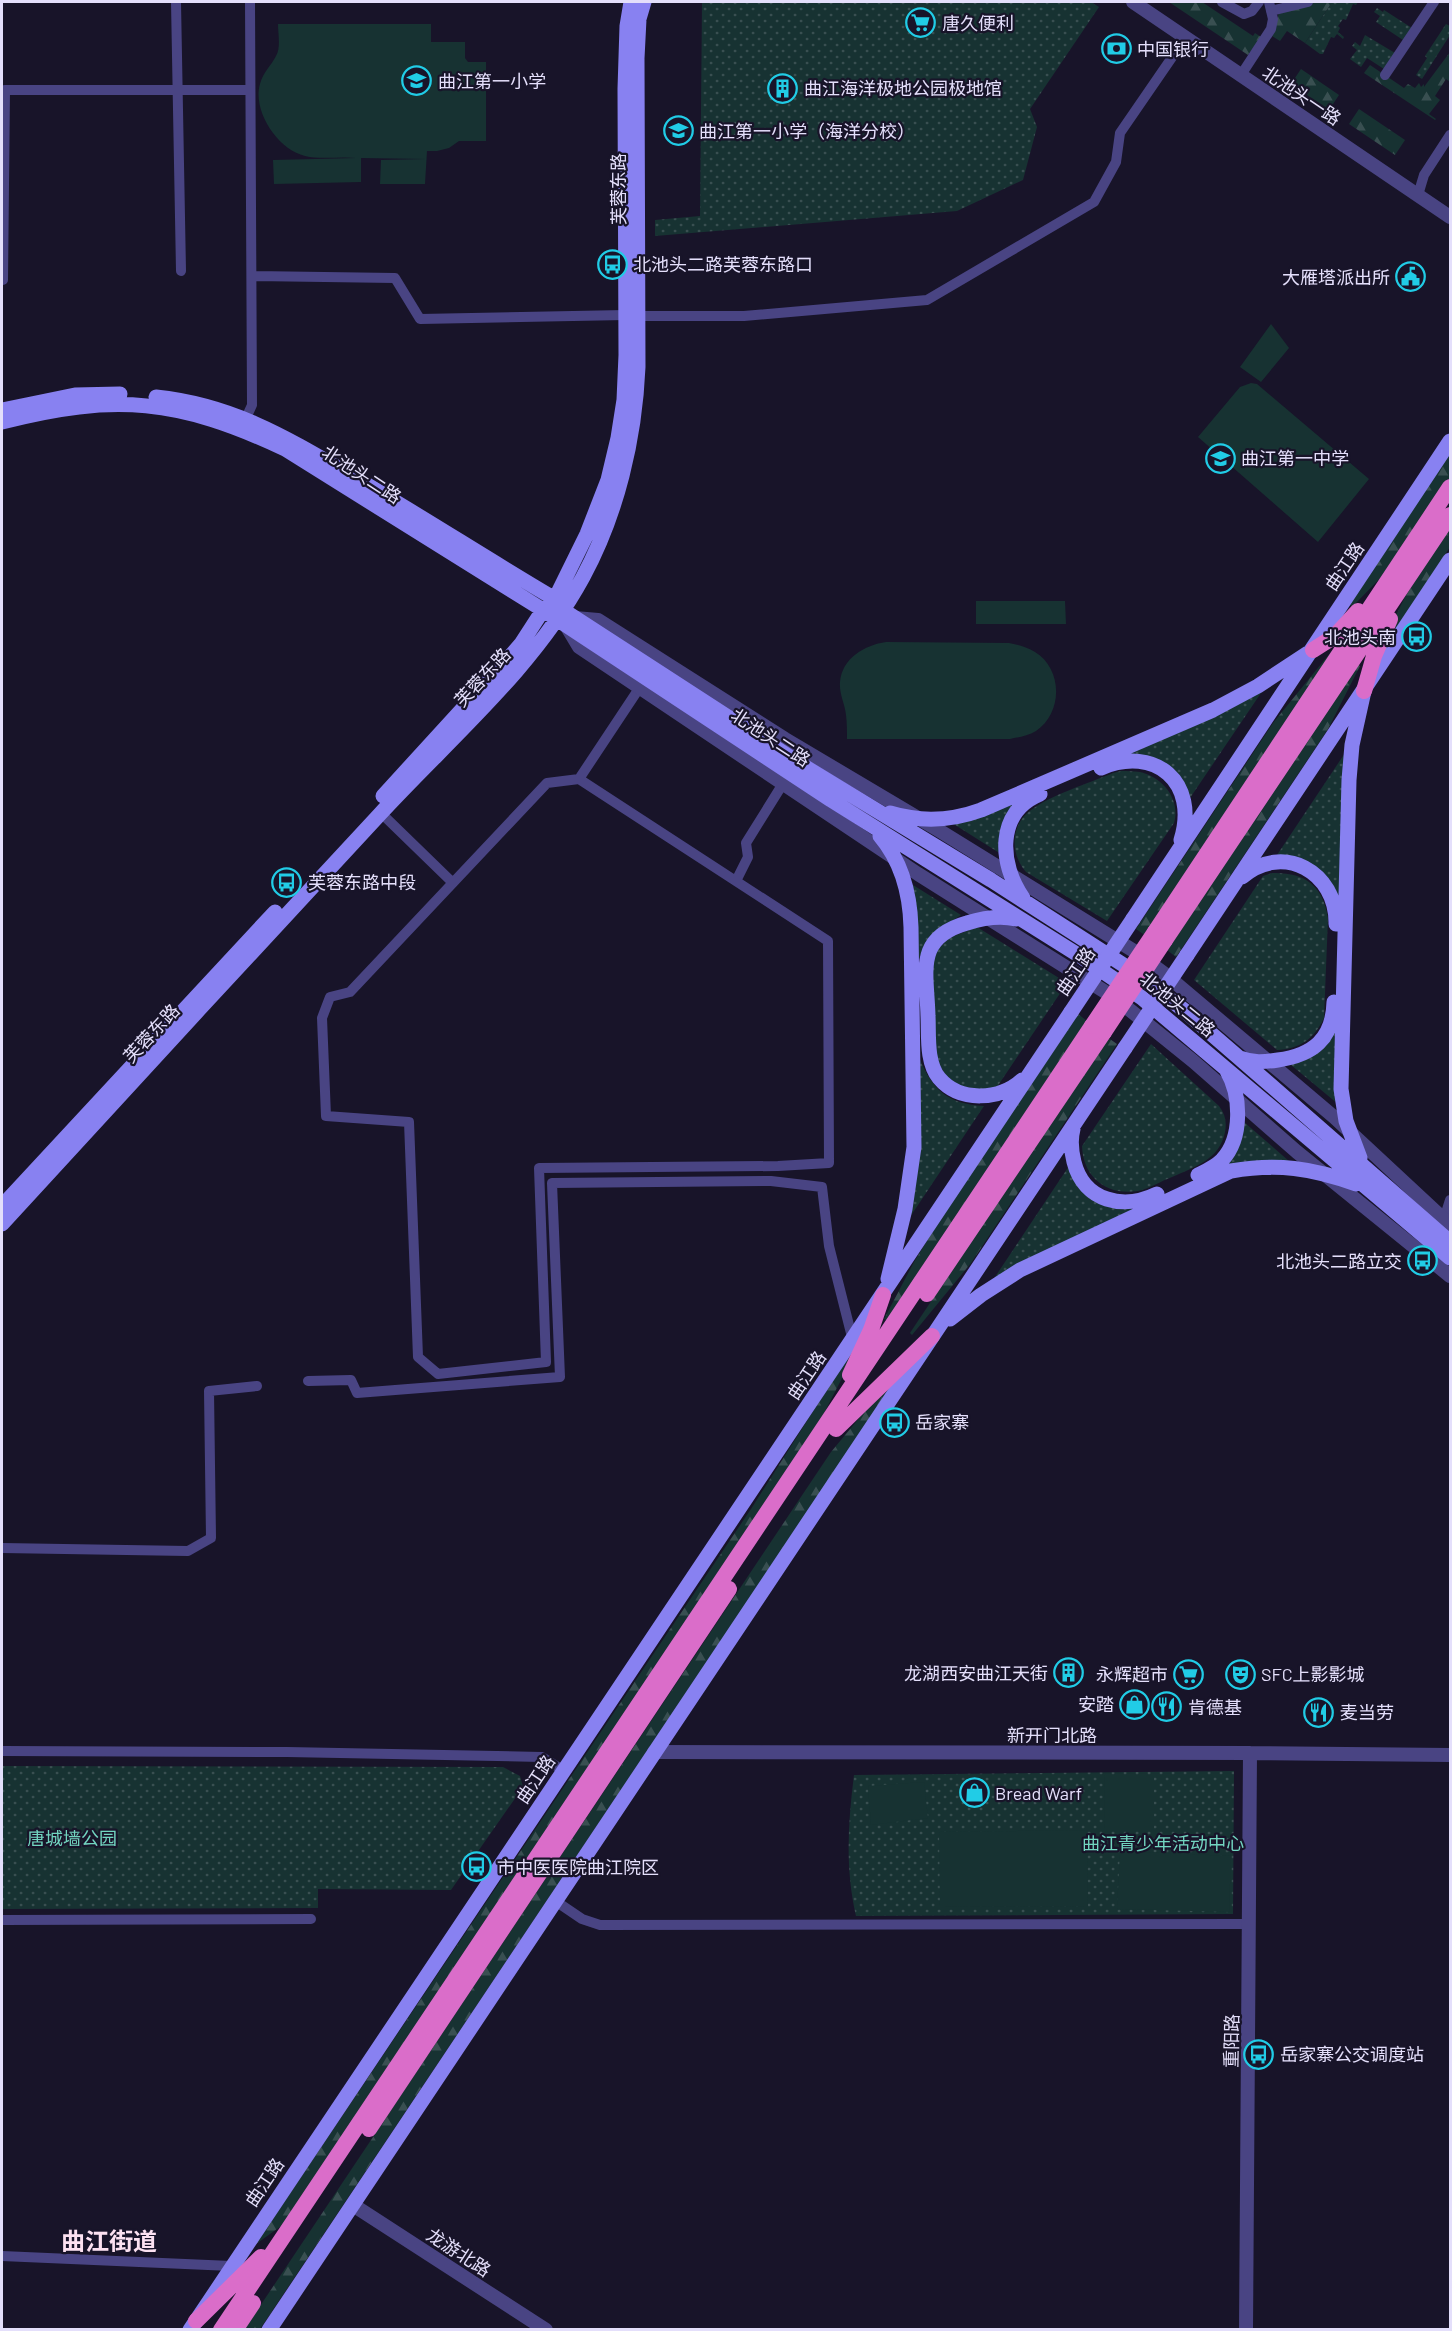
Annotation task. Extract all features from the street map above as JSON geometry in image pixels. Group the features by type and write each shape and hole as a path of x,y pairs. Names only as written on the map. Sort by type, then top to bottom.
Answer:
{"highway":[{"path":"1364,691 1400,577 1450,487"},
{"path":"235,2330 830,1429 1400,577 1450,514"},
{"path":"1313,650 1335,636 1400,577"},
{"path":"221,2330 535,1857 830,1429 883,1296"},
{"path":"830,1429 932,1336"},
{"path":"194,2325 287,2232"}],"main road":[{"name":"芙蓉东路","path":"631,2 627,26 625,89 631,316"},
{"name":"芙蓉东路","path":"2,1224 381,813 511,676 563,615 587,534 608,480 624,400 631,316 637,58 639,19 644,2"},
{"name":"北池头二路","path":"2,411 75,395 130,394 181,399 246,418 275,432 399,503 483,557 563,615 873,826 1142,998 1450,1258"},
{"name":"北池头二路","path":"2,422 72,407 129,403 191,412 222,422 285,448 543,610"},
{"name":"曲江路","path":"194,2325 231,2266 883,1296 1450,441"},
{"path":"268,2330 1450,560"},
{"name":"芙蓉东路","path":"2,1206 499,669 521,644 543,610 563,615"},
{"name":"北池头二路","path":"563,615 1136,973 1185,1011 1450,1242"},
{"path":"870,806 919,819 958,817 981,810 1213,710 1258,686 1313,650"},
{"path":"1364,691 1352,744 1347,809 1341,1080 1348,1131 1358,1155 1369,1170"},
{"path":"1029,905 1010,874 1006,851 1006,831 1019,807 1031,797 1108,765 1123,761 1140,761 1168,772 1177,783 1184,797 1186,814 1176,855"},
{"path":"873,826 896,858 906,884 911,911 914,1147 905,1209 883,1296"},
{"path":"1228,892 1249,871 1270,864 1287,863 1312,871 1324,882 1333,899 1336,917 1333,1011 1328,1029 1319,1043 1308,1052 1294,1057 1268,1061 1247,1060 1234,1054"},
{"path":"1024,921 1013,918 988,918 946,930 933,942 929,951 927,971 931,1060 934,1071 945,1084 962,1093 977,1095 992,1095 1007,1091 1032,1069"},
{"path":"1076,1121 1071,1149 1077,1173 1085,1185 1104,1198 1120,1202 1144,1200 1209,1170 1222,1160 1230,1148 1236,1130 1236,1099 1233,1082 1223,1066"},
{"path":"932,1336 965,1306 1020,1270 1219,1175 1231,1171 1267,1167 1303,1168 1365,1188"}],"street":[{"path":"176,2 181,271"},
{"path":"246,418 252,405 249,2"},
{"name":"北池头一路","path":"1133,2 1450,217"},
{"path":"1222,2 1244,14 1252,11 1259,2"},
{"path":"1241,75 1271,29 1270,6 1308,2"},
{"path":"1385,75 1434,2"},
{"path":"252,276 395,278 420,319 744,316 927,300 1094,202 1116,162 1120,133 1186,38"},
{"path":"3,280 5,90 250,90"},
{"path":"1418,195 1424,175 1450,135"},
{"path":"563,615 579,647 896,858 1115,999 1162,1035 1326,1175 1450,1276"},
{"path":"563,615 598,620 785,739 1101,930 1157,968 1348,1131 1447,1222"},
{"path":"579,779 640,687"},
{"path":"579,779 736,881 828,941 829,1163 778,1166 539,1168 546,1362 438,1374 418,1357 409,1122 326,1116 322,1018 330,997 350,992 547,783 579,779"},
{"path":"736,881 748,857 746,843 784,783"},
{"path":"381,813 452,882"},
{"path":"308,1381 351,1380 357,1393 560,1377 552,1183 771,1181 822,1187 829,1246 853,1341"},
{"path":"1447,1222 1450,1200"},
{"path":"2,1548 188,1551 211,1538 209,1391 257,1386"},
{"path":"2,1751 263,1752 542,1757 564,1771"},
{"name":"新开门北路","path":"654,1752 1450,1755"},
{"name":"重阳路","path":"1246,2330 1250,1753"},
{"path":"554,1900 582,1919 600,1925 1250,1924"},
{"path":"2,1920 311,1919"},
{"name":"龙游北路","path":"353,2205 546,2330"},
{"path":"2,2256 231,2266"}],"green space":[{"path":"702,2 1091,2 1099,7 1030,109 1037,127 1023,180 957,211 655,236 655,220 700,216"},
{"path":"1169,2 1202,2 1253,36 1255,33 1261,37 1248,55"},
{"path":"1317,2 1332,2 1305,43 1287,31 1280,41 1272,36 1279,13"},
{"path":"1332,2 1358,2 1356,5 1353,4 1346,20 1343,19 1338,26 1340,28 1338,32 1344,37 1343,39 1337,34 1334,38 1331,37 1323,54 1320,54 1305,43"},
{"path":"1377,8 1412,28 1403,40 1376,22 1380,16 1374,12"},
{"path":"278,24 431,24 431,42 465,42 465,58 468,62 486,62 486,141 459,141 449,148 427,151 425,184 380,184 381,160 425,159 361,158 361,182 274,184 273,160 356,158 305,156 285,146 269,128 260,106 259,95 263,76 278,53"},
{"path":"1446,24 1450,26 1450,35 1422,79 1416,75 1427,58 1425,56"},
{"path":"1365,35 1395,53 1384,69 1367,58 1361,67 1350,59 1357,50 1352,46 1355,42 1360,46"},
{"path":"1450,52 1450,82 1446,79 1435,96 1440,100 1429,114 1435,120 1364,73 1370,65 1404,88 1408,84 1415,88 1419,83 1421,87 1424,84 1424,87"},
{"path":"1301,69 1339,95 1329,110 1291,84"},
{"path":"1359,109 1405,140 1395,155 1349,124"},
{"path":"1271,324 1289,348 1261,382 1240,367"},
{"path":"1251,383 1257,384 1369,479 1318,542 1198,437 1240,387"},
{"path":"1450,451 1450,477 1390,568 1351,606 1350,603"},
{"path":"1450,527 1450,547 1395,630 1389,629 1405,597"},
{"path":"976,601 1065,601 1066,624 976,624"},
{"path":"886,642 1019,645 1035,652 1051,669 1055,680 1055,703 1045,723 1036,731 1010,739 847,739 846,715 840,686 845,666 856,654 870,646"},
{"path":"1335,647 1146,936 1136,929 1273,723"},
{"path":"1357,664 1360,666 1328,729 1176,957 1167,950"},
{"path":"1263,690 1190,798 1183,783 1119,756"},
{"path":"1347,750 1341,899 1338,899 1335,892 1275,858"},
{"path":"1121,771 1140,772 1163,784 1172,798 1175,814 1174,823 1107,921 1026,872 1017,857 1015,840 1019,823 1031,810 1049,799"},
{"path":"1020,797 1001,854 952,823"},
{"path":"1272,873 1294,875 1310,883 1322,897 1328,918 1324,1018 1316,1032 1305,1042 1293,1048 1277,1050 1194,980 1263,876"},
{"path":"913,885 961,915 949,923 923,949 917,963"},
{"path":"977,927 1067,983 995,1090 980,1091 951,1083 936,1060 930,975 937,950 949,938"},
{"path":"1078,1014 1087,1021 888,1321 884,1319 936,1226"},
{"path":"1336,1019 1338,1104 1291,1065"},
{"path":"1107,1037 1117,1044 971,1263 912,1335 910,1333"},
{"path":"1151,1044 1219,1106 1225,1118 1225,1132 1218,1149 1198,1165 1142,1190 1126,1192 1116,1190 1098,1182 1092,1175 1083,1157 1082,1146"},
{"path":"919,1057 930,1078 943,1093 960,1102 984,1106 908,1220"},
{"path":"1244,1122 1290,1162 1217,1169"},
{"path":"1069,1166 1071,1172 1132,1207 1132,1210 993,1280"},
{"path":"852,1350 855,1353 823,1415 284,2224 256,2244 751,1509"},
{"path":"892,1385 260,2329 244,2330 831,1452 865,1411"},
{"name":"唐城墙公园","path":"2,1766 503,1767 520,1776 523,1787 451,1890 318,1889 318,1908 2,1909"},
{"name":"曲江青少年活动中心","path":"1234,1771 1233,1914 856,1916 849,1863 850,1811 854,1775"},
{"path":"1104,1775 1154,1775 1154,1830 1105,1830"},
{"path":"924,1782 928,1818 871,1825 868,1786"},
{"path":"1087,1830 1088,1906 940,1907 939,1832"},
{"path":"1120,1851 1231,1856 1229,1912 1117,1909"}],"place":[{"name":"唐久便利","path":"921,23"},
{"name":"中国银行","path":"1116,49"},
{"name":"曲江第一小学","path":"417,81"},
{"name":"曲江海洋极地公园极地馆","path":"783,88"},
{"name":"曲江第一小学（海洋分校）","path":"678,131"},
{"name":"北池头二路芙蓉东路口","path":"612,264"},
{"name":"大雁塔派出所","path":"1411,277"},
{"name":"曲江第一中学","path":"1220,458"},
{"name":"北池头南","path":"1417,637"},
{"name":"芙蓉东路中段","path":"287,882"},
{"name":"北池头二路立交","path":"1423,1261"},
{"name":"岳家寨","path":"894,1422"},
{"name":"龙湖西安曲江天街","path":"1069,1673"},
{"name":"永辉超市","path":"1189,1674"},
{"name":"SFC上影影城","path":"1240,1674"},
{"name":"安踏","path":"1135,1704"},
{"name":"肯德基","path":"1167,1707"},
{"name":"麦当劳","path":"1319,1712"},
{"name":"Bread Warf","path":"974,1793"},
{"name":"市中医医院曲江院区","path":"476,1867"},
{"name":"岳家寨公交调度站","path":"1259,2054"}],"district":[{"name":"曲江街道","path":"109,2240"}]}
